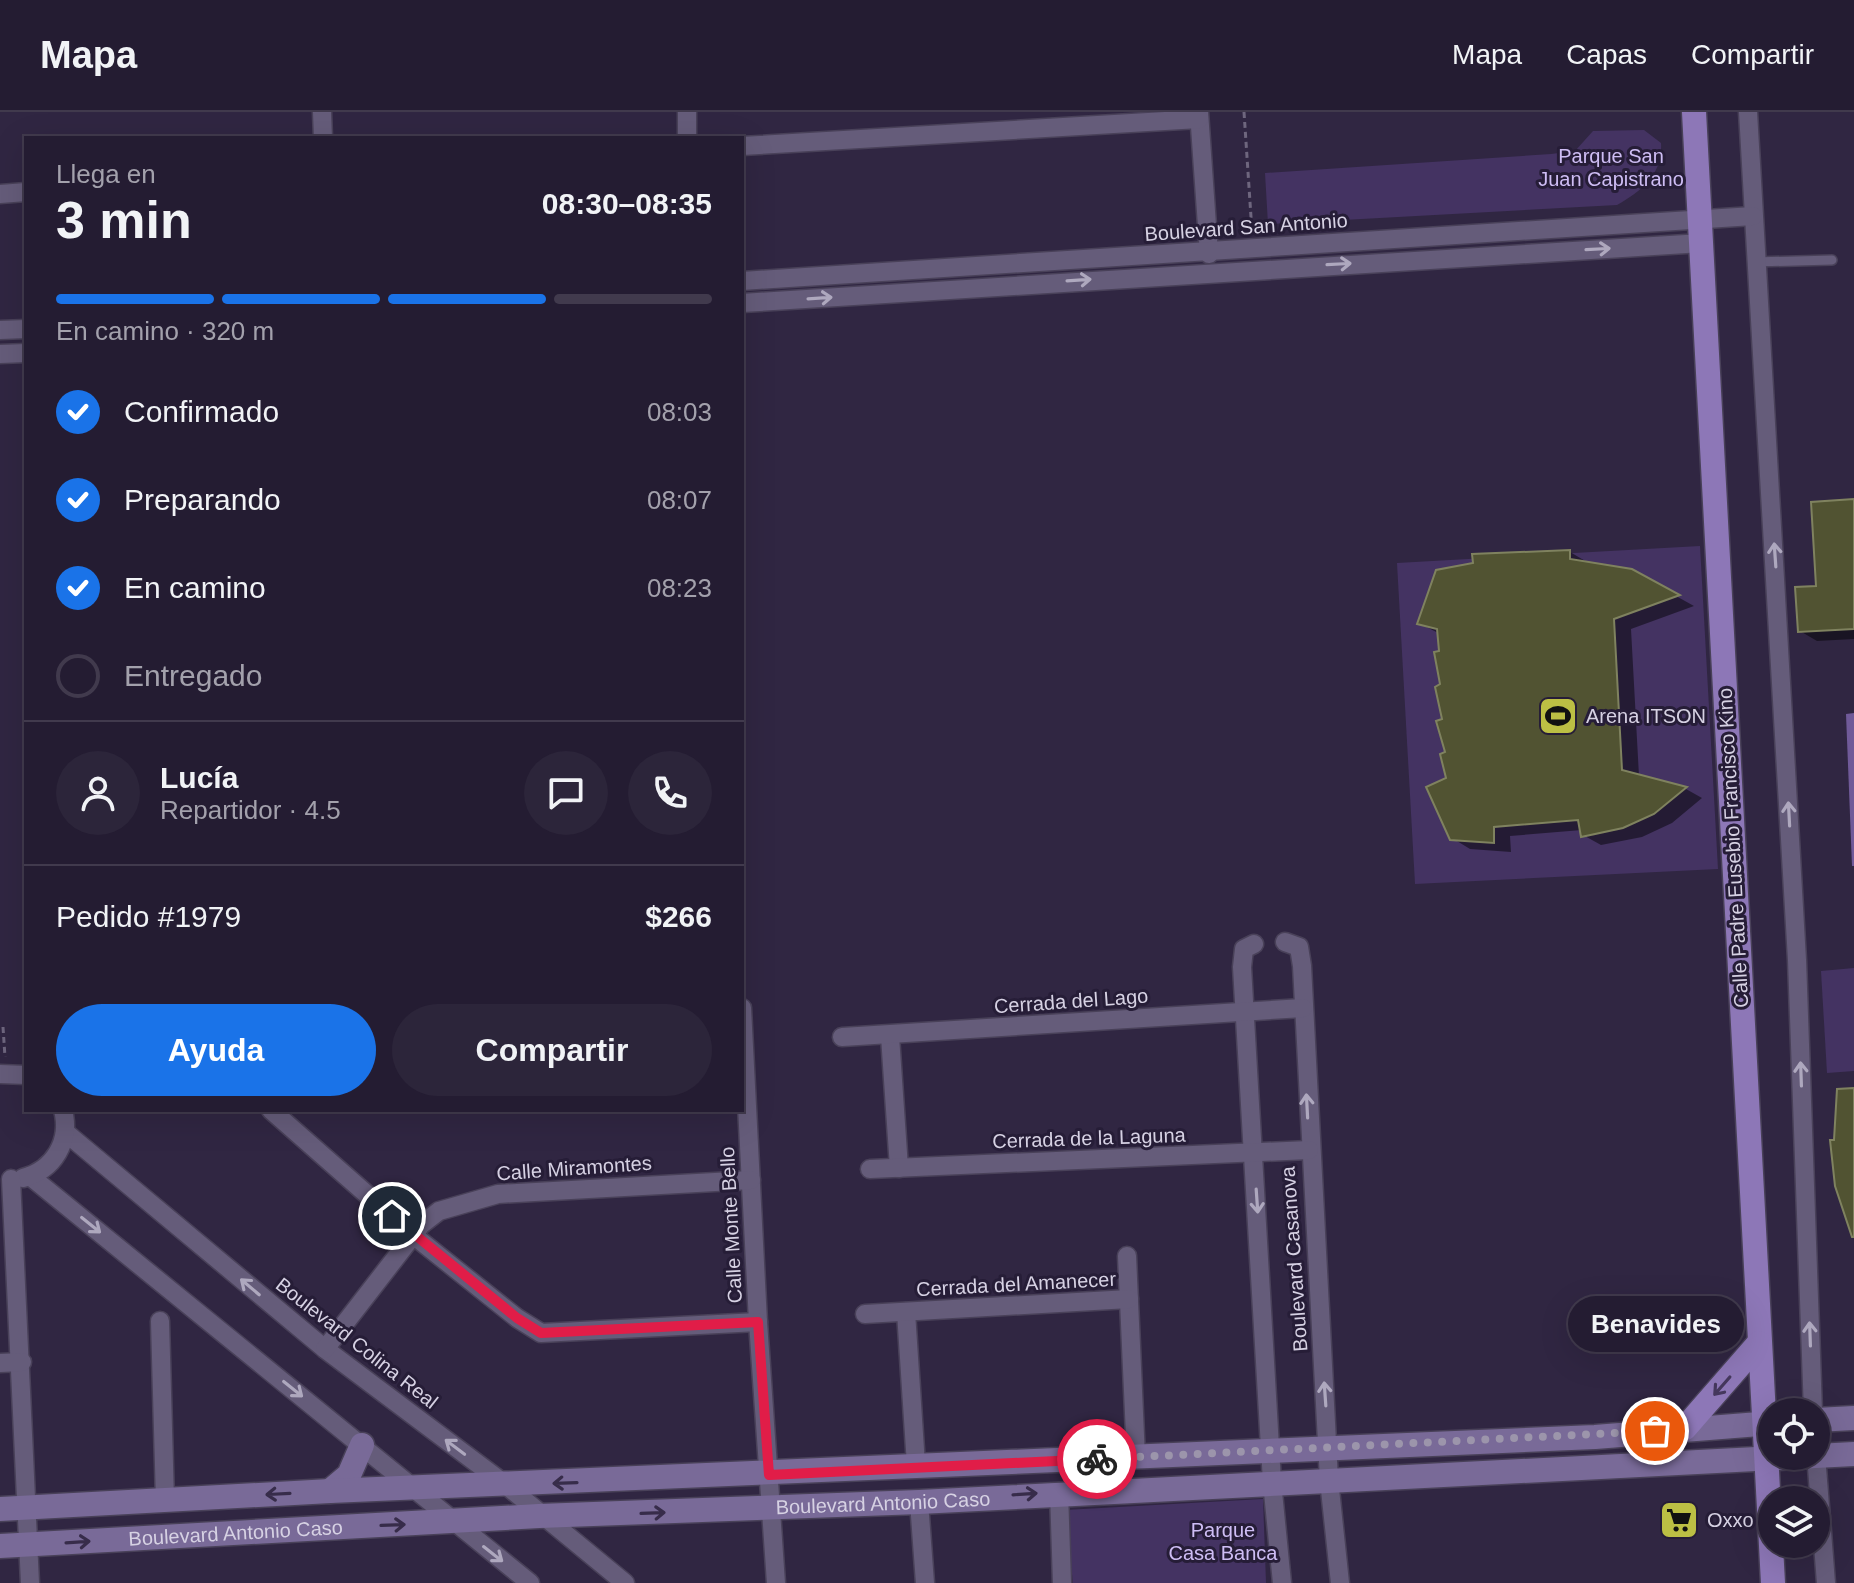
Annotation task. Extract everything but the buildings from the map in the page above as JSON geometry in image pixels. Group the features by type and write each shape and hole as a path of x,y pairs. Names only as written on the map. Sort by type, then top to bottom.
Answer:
{"main road":[{"name":"Calle Padre Eusebio Francisco Kino","path":"1694,112 1759,1343 1764,1398"},
{"path":"1685,1428 1759,1343"},
{"path":"1830,1419 1854,1418"},
{"name":"Boulevard Antonio Caso","path":"0,1509 330,1491 769,1475 916,1465 1595,1437 1758,1424"},
{"path":"1595,1437 1596,1468"},
{"path":"1462,1443 1465,1474"},
{"path":"330,1491 349,1475 362,1445"},
{"name":"Boulevard Antonio Caso","path":"1830,1455 1854,1454"},
{"name":"Boulevard Antonio Caso","path":"0,1546 539,1516 919,1502 1059,1492 1758,1459"},
{"name":"Calle Padre Eusebio Francisco Kino","path":"1767,1470 1773,1583"}],"street":[{"path":"322,112 323,136"},
{"path":"687,112 687,136"},
{"path":"1748,112 1754,262 1794,914 1812,1398"},
{"path":"744,146 1199,115 1210,262 1279,248"},
{"path":"0,194 24,192"},
{"name":"Boulevard San Antonio","path":"744,303 1210,262 1253,248 1753,216"},
{"name":"Boulevard San Antonio","path":"744,281 1702,243"},
{"path":"0,330 24,329"},
{"path":"0,354 24,353"},
{"name":"Boulevard Casanova","path":"1285,942 1295,944 1301,951 1309,1150 1329,1480 1340,1583"},
{"name":"Boulevard Casanova","path":"1254,944 1245,947 1243,955 1245,1012 1272,1482 1282,1583"},
{"name":"Cerrada del Lago","path":"842,1037 1303,1008"},
{"path":"890,1036 899,1168"},
{"name":"Calle Monte Bello","path":"744,1059 776,1583"},
{"path":"3,1074 24,1075"},
{"path":"30,1583 22,1362 5,1178 30,1176 57,1154 65,1132 63,1112"},
{"path":"273,1112 413,1235 541,1333 758,1322"},
{"name":"Boulevard Colina Real","path":"65,1132 325,1349 506,1485 539,1516 625,1583"},
{"name":"Cerrada de la Laguna","path":"870,1169 1309,1150"},
{"path":"30,1176 530,1583"},
{"name":"Calle Miramontes","path":"325,1349 413,1235 439,1211 498,1194 751,1180"},
{"path":"1127,1256 1136,1458"},
{"name":"Cerrada del Amanecer","path":"865,1314 1129,1299"},
{"name":"Cerrada del Amanecer","path":"906,1312 916,1465"},
{"path":"160,1321 165,1501"},
{"path":"0,1363 22,1362"},
{"path":"1817,1470 1826,1583"},
{"path":"1059,1492 1062,1583"},
{"path":"919,1502 925,1583"}],"lane":[{"path":"1754,262 1832,260"}],"path":[{"path":"1244,112 1253,248"},
{"path":"3,1027 3,1074"}],"green space":[{"name":"Parque San Juan Capistrano","path":"1644,130 1661,143 1655,173 1635,194 1617,205 1268,224 1265,173 1551,154 1575,151 1593,131"},
{"name":"Arena ITSON","path":"1700,546 1718,869 1415,884 1397,563"},
{"path":"1854,968 1854,1071 1827,1073 1821,971"},
{"name":"Parque Casa Banca","path":"1263,1499 1266,1583 1073,1583 1065,1510"}],"shaded area":[{"path":"1854,713 1854,866 1852,866 1846,714"}],"way so far":[{"path":"1097,1459 1595,1437 1655,1431"}],"place":[{"name":"Arena ITSON","path":"1558,716"},
{"name":"Benavides","path":"1655,1431"},
{"name":"Oxxo","path":"1679,1520"}],"route":[{"path":"392,1216 517,1318 541,1333 553,1335 758,1322 769,1475 916,1465 1097,1459"}]}
